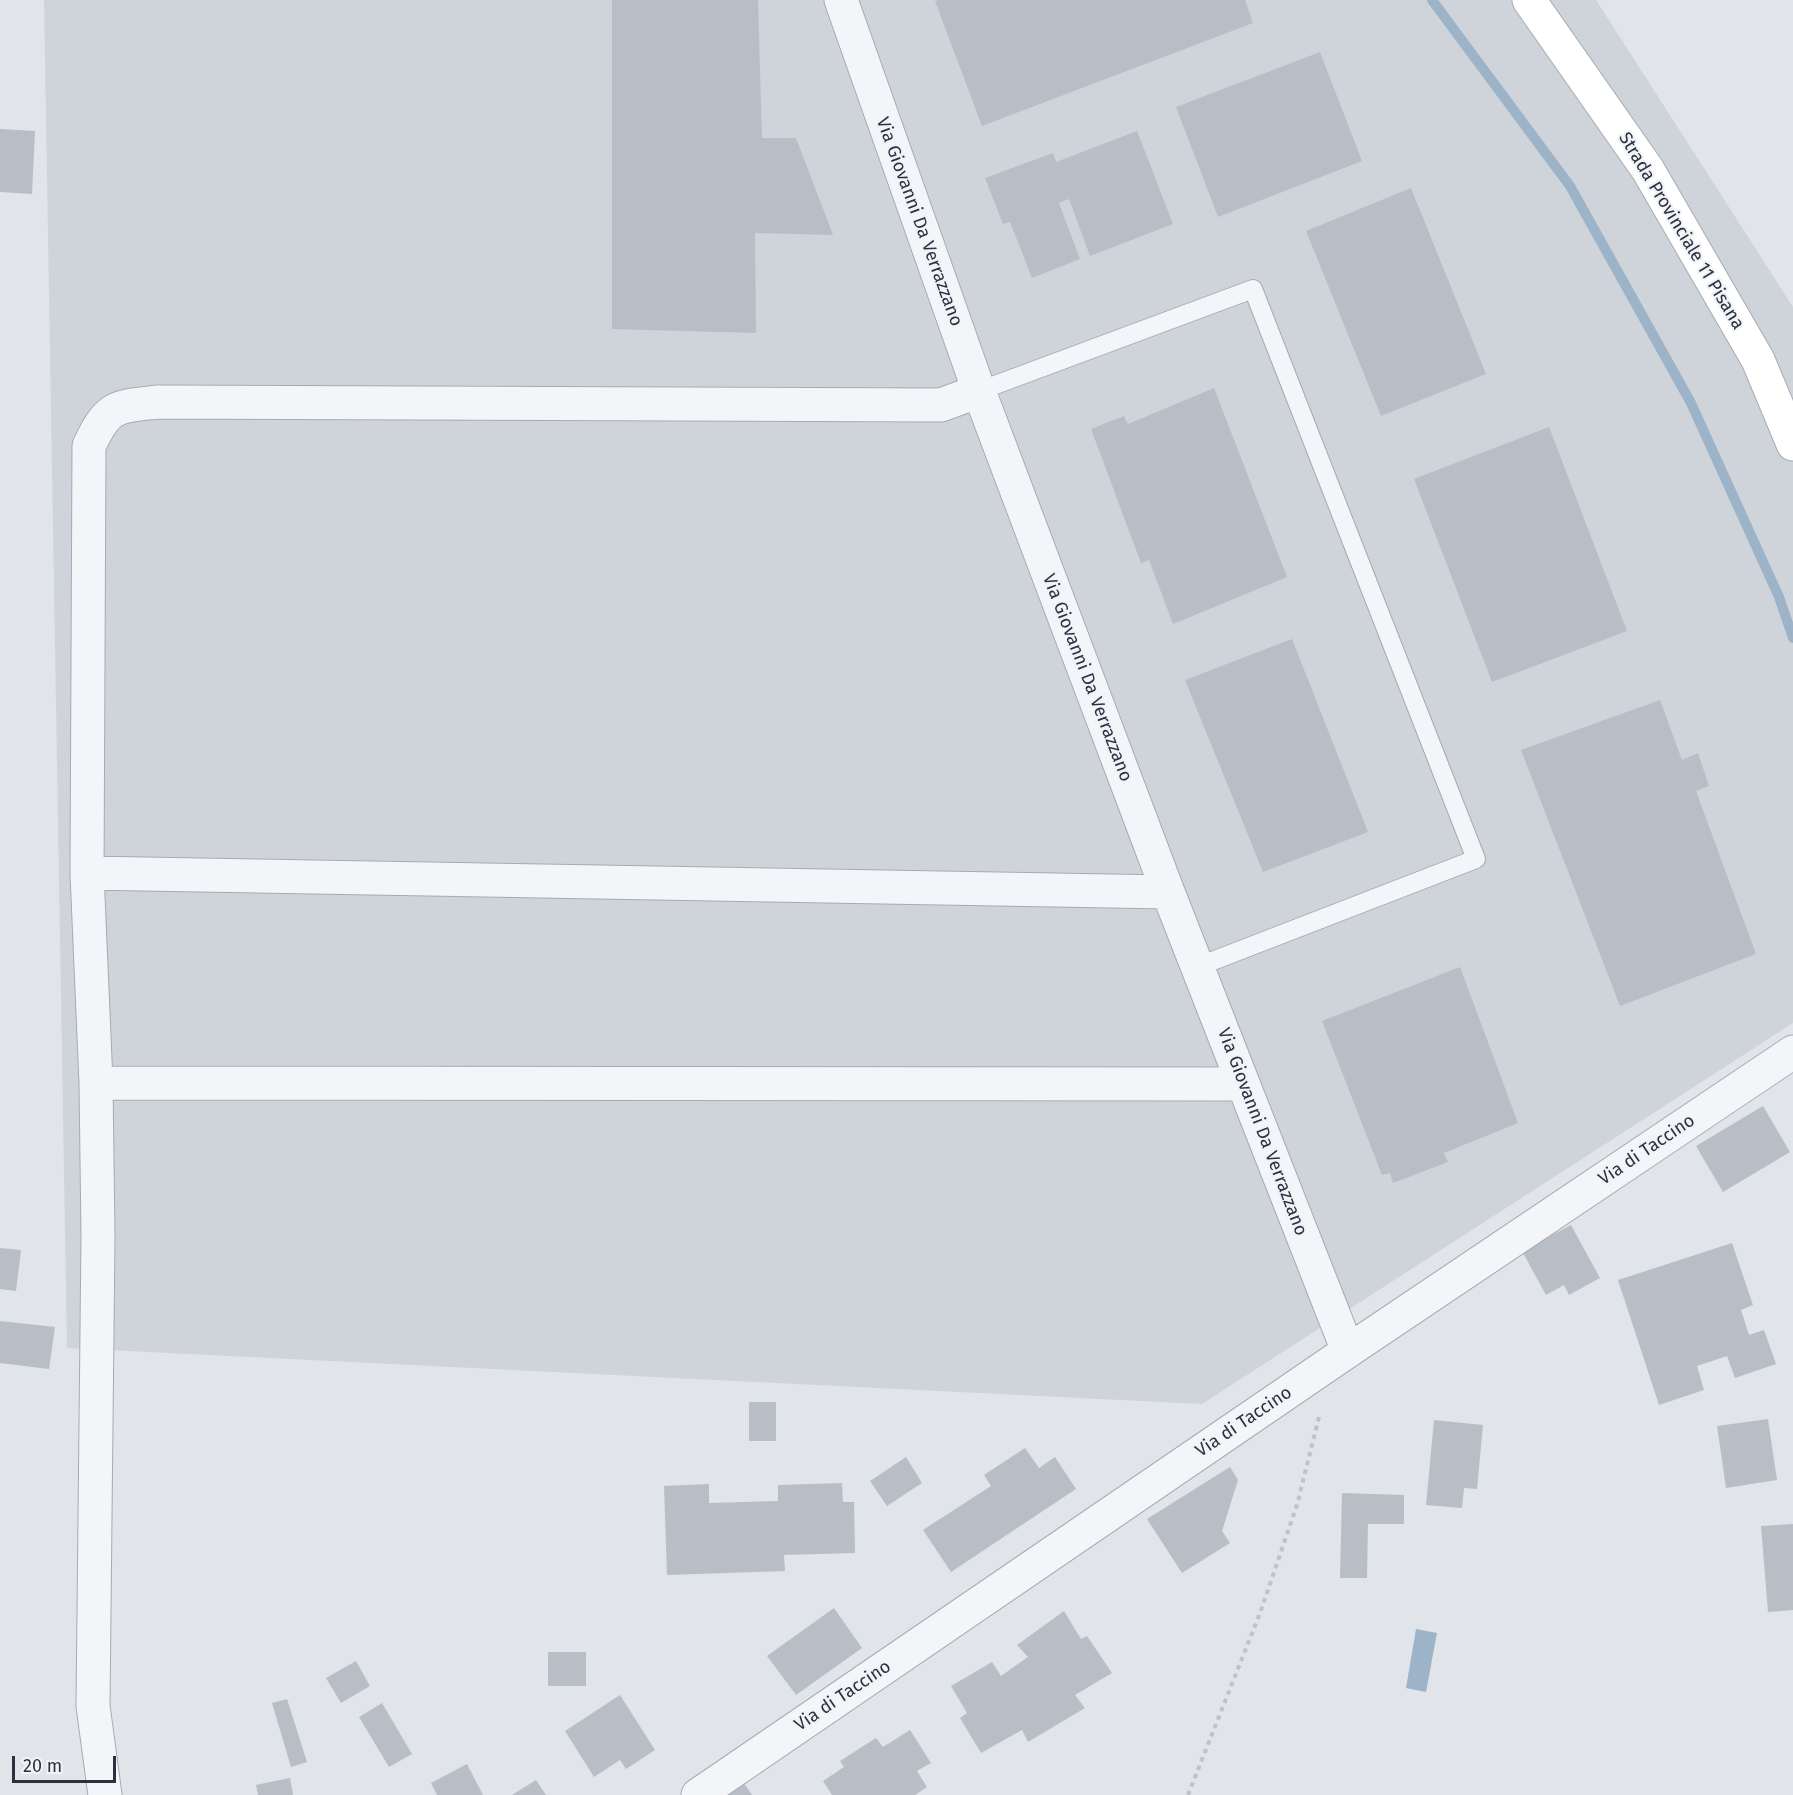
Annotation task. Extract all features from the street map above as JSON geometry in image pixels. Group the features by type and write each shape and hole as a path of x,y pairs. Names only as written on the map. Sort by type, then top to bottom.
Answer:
{"main road":[{"name":"Strada Provinciale 11 Pisana","path":"1528,0 1648,170 1758,360 1793,444"}],"street":[{"name":"Via Giovanni Da Verrazzano","path":"841,0 979,391 1243,1084 1340,1357"},
{"path":"105,1795 93,1706 98,1236 96,1083 87,873 89,446 101,420 120,406 158,402 941,405 979,391"},
{"path":"87,873 1168,892"},
{"name":"Via di Taccino","path":"698,1795 1340,1357 1793,1052"},
{"path":"96,1083 1243,1084"}],"lane":[{"path":"979,391 1253,289 1476,859 1197,967"}],"path":[{"path":"1188,1795 1260,1613 1297,1506 1340,1357"}],"shaded area":[{"path":"44,0 1596,0 1793,307 1793,1023 1202,1404 67,1348"}],"water":[{"path":"1416,1629 1437,1633 1426,1692 1406,1688"}],"building":[{"path":"612,0 758,0 762,138 796,138 833,235 755,233 756,333 612,329"},
{"path":"1245,0 1253,23 982,126 935,1"},
{"path":"1320,52 1362,161 1218,217 1176,107"},
{"path":"0,129 35,131 32,194 0,192"},
{"path":"1137,131 1173,224 1090,256 1069,199 1059,203 1080,259 1032,278 1010,222 1003,224 985,178 1053,153 1056,162"},
{"path":"1411,188 1486,374 1381,416 1306,231"},
{"path":"1214,388 1287,577 1173,624 1149,560 1141,563 1091,429 1124,416 1128,424"},
{"path":"1549,427 1627,631 1492,682 1414,479"},
{"path":"1292,639 1368,832 1263,872 1185,680"},
{"path":"1660,700 1682,760 1698,753 1709,786 1696,791 1756,954 1620,1006 1521,750"},
{"path":"1460,967 1518,1123 1444,1153 1448,1162 1393,1183 1390,1173 1382,1175 1322,1021"},
{"path":"1763,1106 1790,1152 1723,1192 1696,1146"},
{"path":"1571,1225 1600,1278 1569,1295 1564,1285 1546,1295 1522,1251"},
{"path":"1732,1243 1753,1305 1741,1310 1749,1335 1764,1330 1776,1364 1735,1378 1727,1356 1697,1366 1704,1390 1659,1405 1618,1280"},
{"path":"0,1248 21,1250 16,1291 0,1289"},
{"path":"0,1321 55,1327 49,1369 0,1363"},
{"path":"749,1402 776,1402 776,1441 749,1441"},
{"path":"1768,1419 1777,1480 1726,1488 1717,1426"},
{"path":"1434,1420 1483,1425 1477,1489 1464,1488 1462,1508 1426,1505"},
{"path":"1025,1448 1039,1468 1055,1457 1076,1489 951,1572 923,1530 991,1486 984,1475"},
{"path":"906,1457 922,1483 887,1506 870,1481"},
{"path":"1230,1467 1238,1480 1222,1531 1230,1543 1182,1573 1147,1519"},
{"path":"842,1483 843,1502 854,1502 855,1553 784,1555 785,1571 667,1575 664,1486 709,1484 709,1503 778,1501 778,1485"},
{"path":"1342,1493 1404,1495 1404,1524 1368,1524 1367,1578 1340,1578"},
{"path":"1793,1524 1793,1610 1768,1612 1761,1526"},
{"path":"834,1608 862,1648 796,1695 767,1656"},
{"path":"1064,1611 1081,1639 1087,1636 1112,1673 1075,1695 1085,1708 1028,1742 1022,1730 981,1753 960,1718 967,1713 951,1686 992,1662 1001,1676 1028,1657 1017,1645"},
{"path":"548,1652 586,1652 586,1686 548,1686"},
{"path":"356,1661 370,1686 341,1703 326,1678"},
{"path":"620,1695 655,1750 626,1769 620,1760 594,1777 565,1731"},
{"path":"287,1699 307,1762 291,1767 272,1703"},
{"path":"382,1703 412,1754 389,1767 359,1717"},
{"path":"910,1730 931,1763 917,1771 927,1787 915,1795 832,1795 823,1781 844,1767 840,1761 876,1738 883,1747"},
{"path":"467,1764 483,1795 437,1795 431,1783"},
{"path":"290,1778 293,1795 258,1795 256,1785"},
{"path":"741,1779 752,1795 719,1795"},
{"path":"536,1780 546,1795 512,1795"}],"waterway":[{"path":"1432,0 1570,186 1691,403 1779,597 1793,638"}]}
